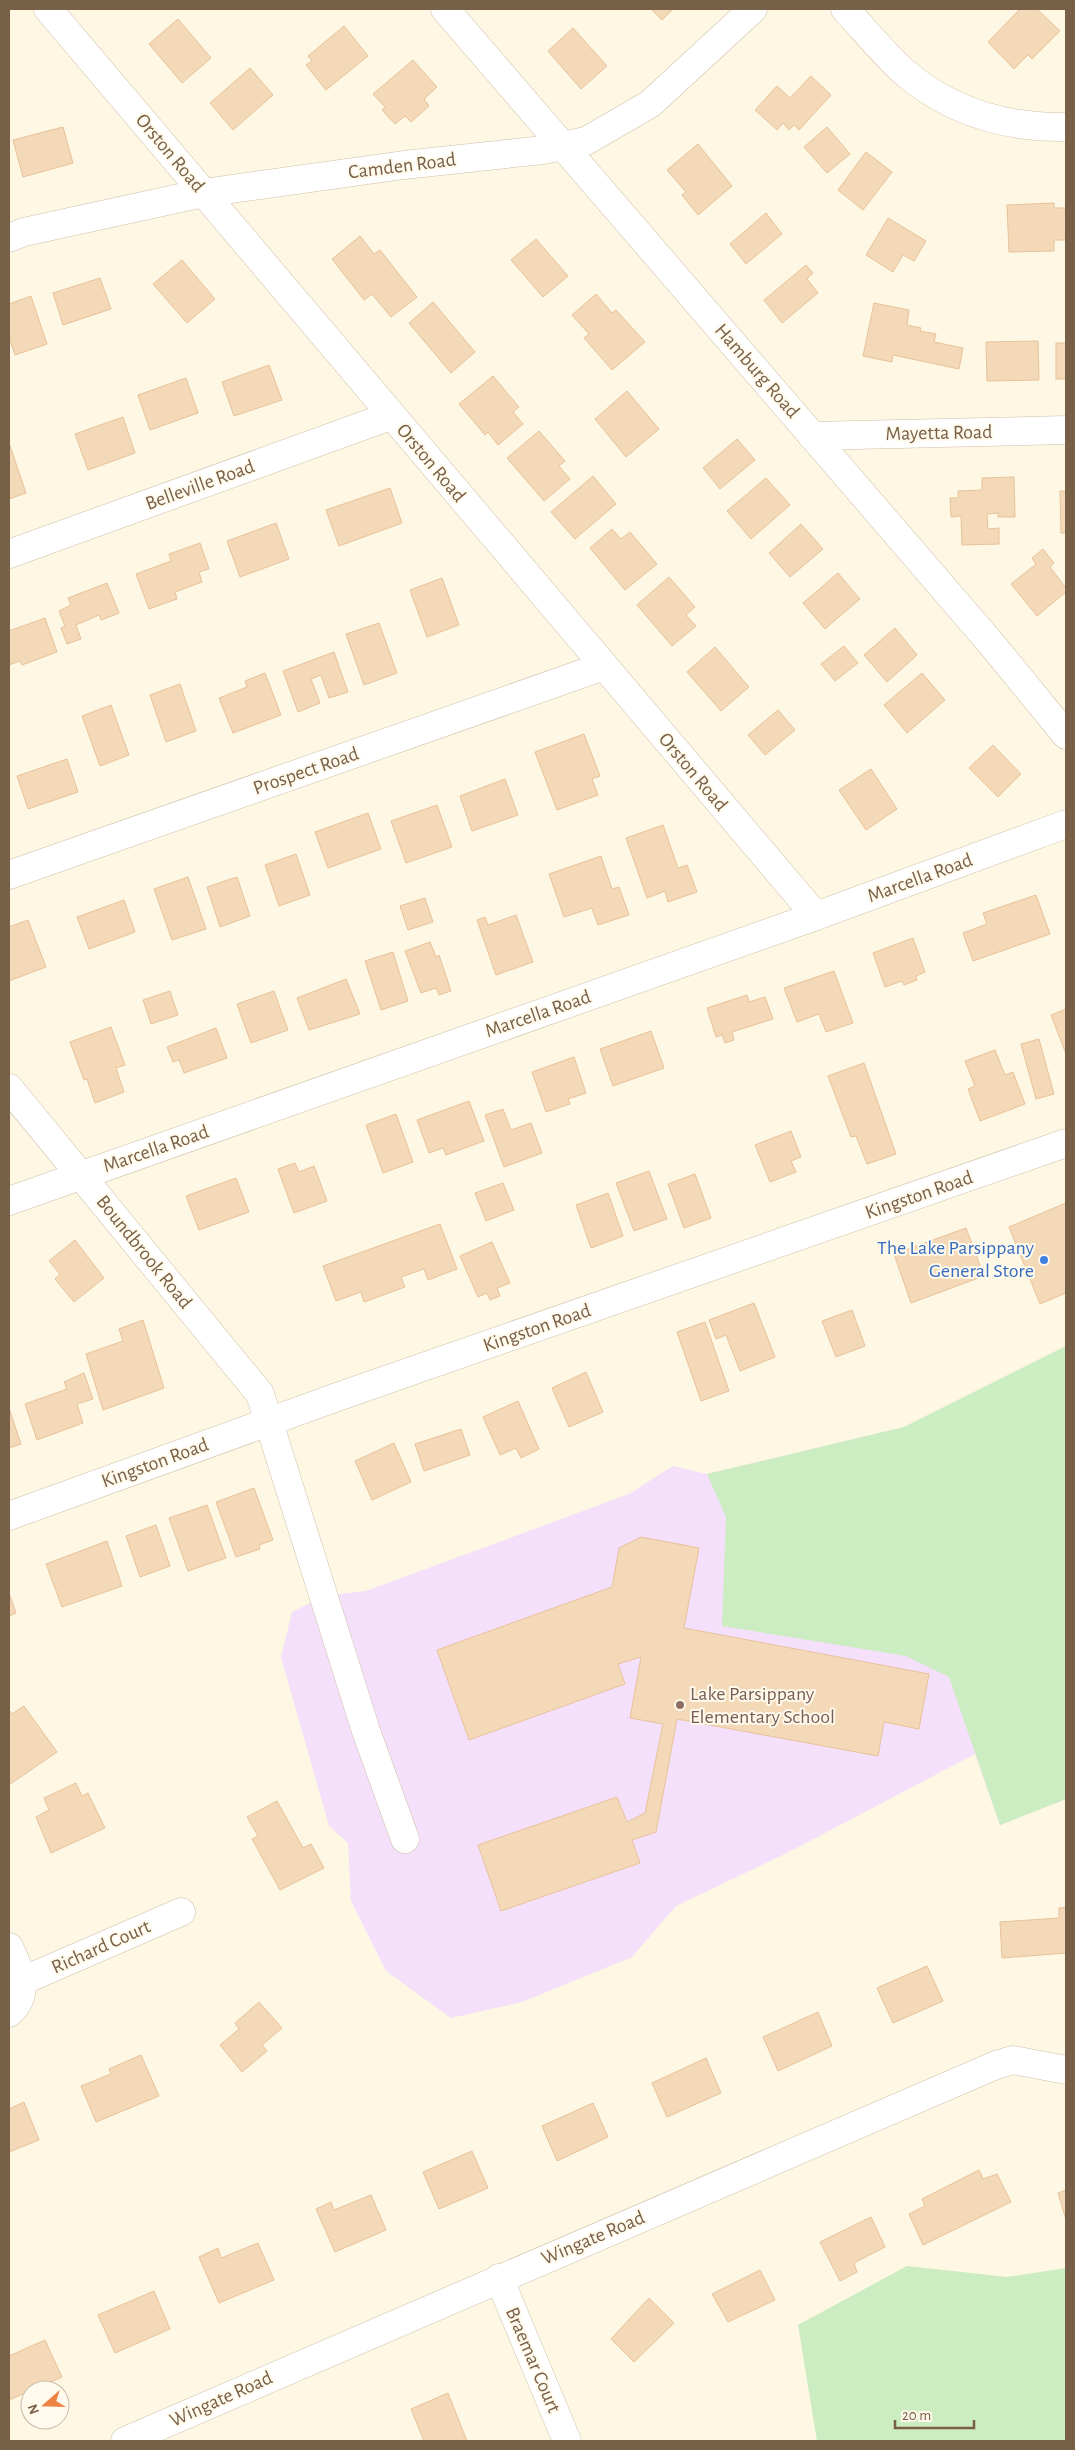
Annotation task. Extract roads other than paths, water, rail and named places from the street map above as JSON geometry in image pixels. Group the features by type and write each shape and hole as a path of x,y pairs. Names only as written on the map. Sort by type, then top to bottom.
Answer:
{"street":[{"name":"Orston Road","path":"48,9 390,416 816,916"},
{"name":"Hamburg Road","path":"445,9 990,641 1066,735"},
{"name":"Camden Road","path":"9,238 24,232 203,193 563,146 586,141 650,104 753,9"},
{"path":"845,9 902,70 931,92 955,105 998,121 1033,128 1066,127"},
{"name":"Belleville Road","path":"9,554 390,416"},
{"name":"Mayetta Road","path":"812,436 1066,430"},
{"name":"Prospect Road","path":"9,875 604,666"},
{"name":"Marcella Road","path":"9,1200 816,916 1066,824"},
{"name":"Boundbrook Road","path":"9,1088 260,1394 366,1731 405,1838"},
{"name":"Kingston Road","path":"9,1516 269,1422 1066,1143"},
{"name":"Richard Court","path":"22,1981 181,1912"},
{"path":"9,1947 18,1966 22,1981 21,1995 17,2006 9,2013"},
{"name":"Wingate Road","path":"125,2441 996,2065 1013,2060 1066,2070"},
{"name":"Braemar Court","path":"499,2278 567,2441"}],"place":[{"name":"The Lake Parsippany General Store","path":"1044,1260"},
{"name":"Lake Parsippany Elementary School","path":"680,1705"}]}
